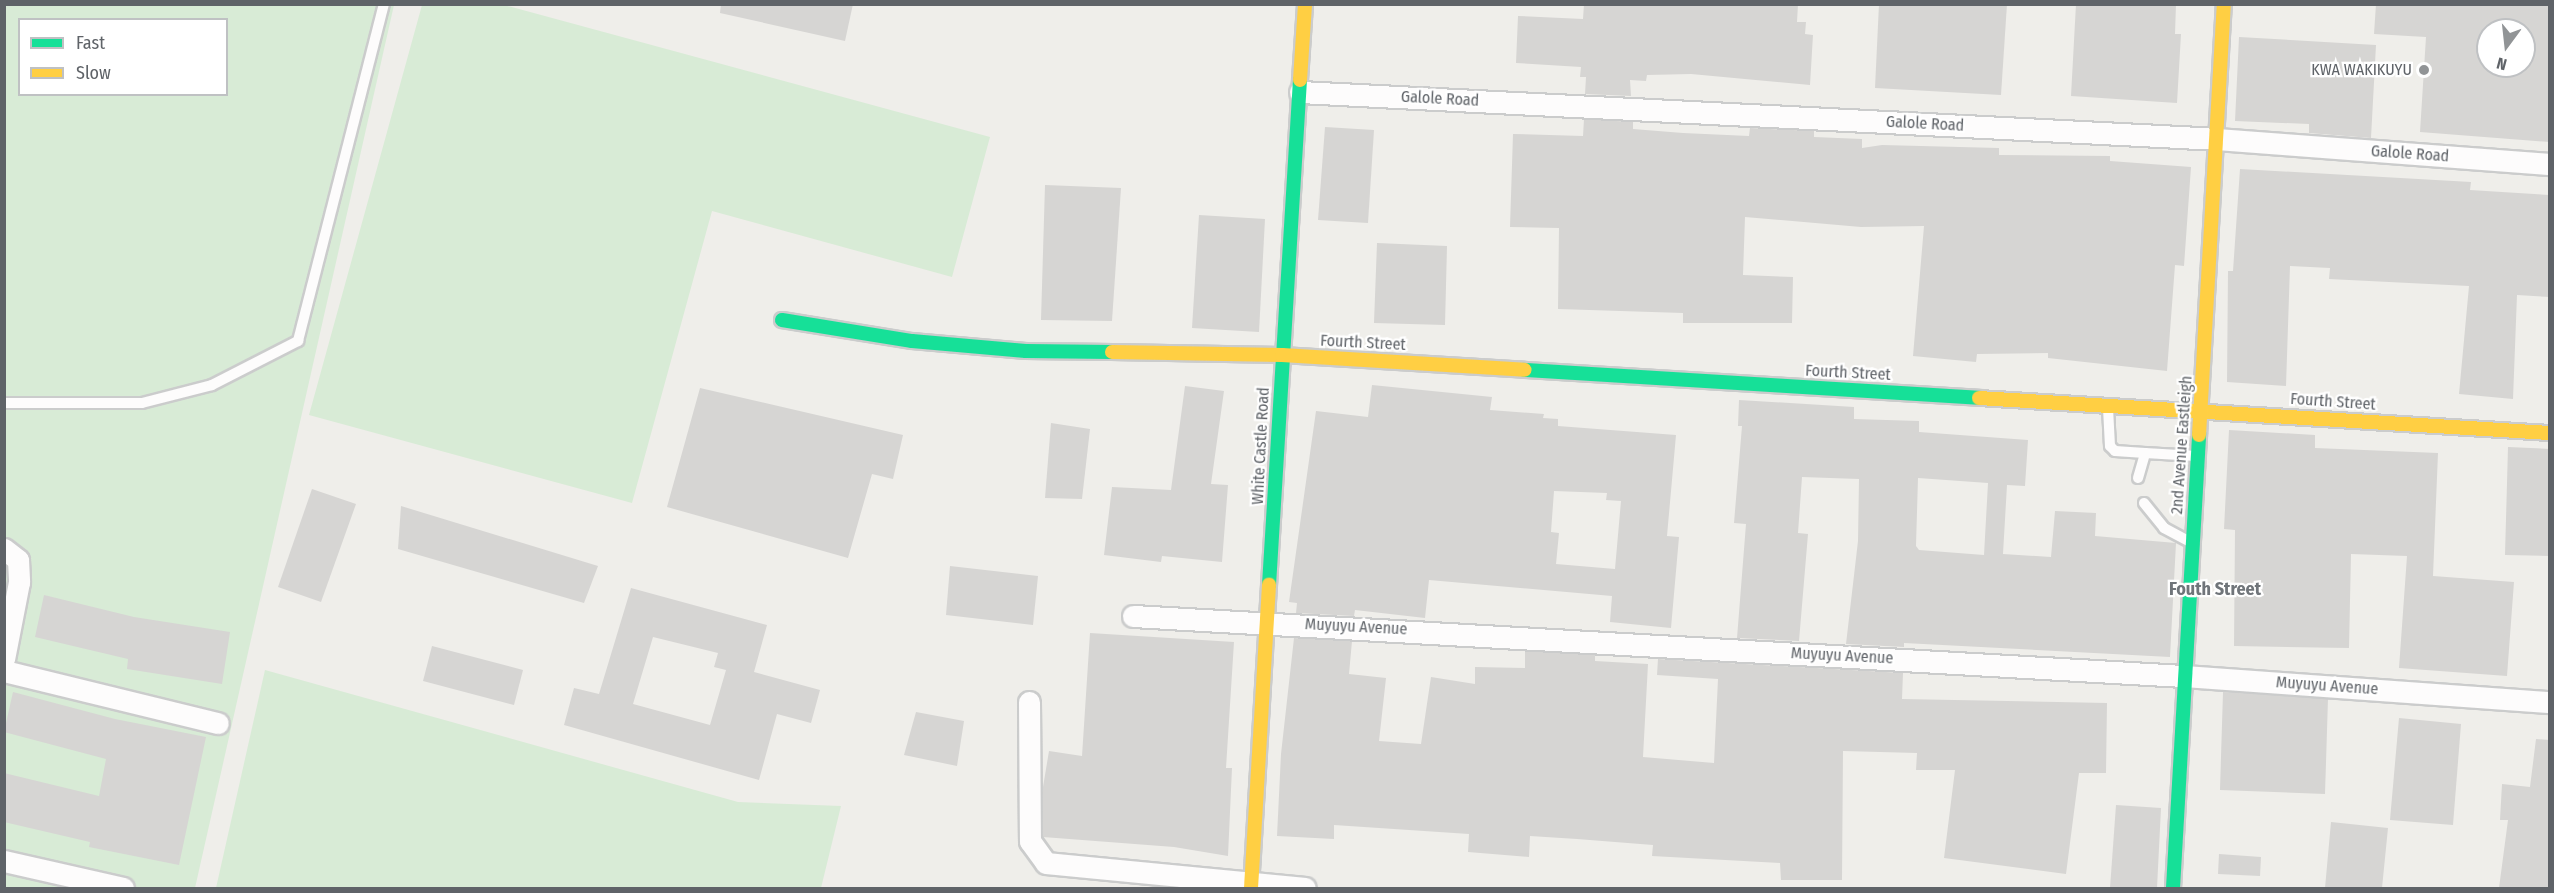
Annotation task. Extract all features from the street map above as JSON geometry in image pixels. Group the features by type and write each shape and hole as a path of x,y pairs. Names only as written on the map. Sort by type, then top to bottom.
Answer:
{"street":[{"name":"White Castle Road","path":"1251,886 1305,4"},
{"name":"2nd Avenue Eastleigh","path":"2173,888 2224,4"},
{"name":"Galole Road","path":"1300,92 2217,139 2550,164"},
{"name":"Fourth Street","path":"782,320 923,342 1026,351 1282,355 2550,433"},
{"path":"4,549 18,560 19,582 4,659"},
{"name":"Muyuyu Avenue","path":"1133,616 2184,676 2550,702"},
{"path":"4,671 218,723"},
{"path":"1029,702 1030,841 1046,863 1251,886 1305,888"},
{"path":"4,861 123,888"}],"lane":[{"path":"4,403 142,403 212,385 298,341 384,4"},
{"path":"2108,405 2110,446 2115,451 2198,456"},
{"path":"2138,478 2145,453"},
{"path":"2144,503 2164,528 2193,543"}],"green space":[{"path":"5,5 394,5 195,888 5,888"},
{"path":"422,5 504,5 990,137 952,277 712,211 632,503 309,415"},
{"path":"265,670 738,802 841,806 821,888 216,888"}],"building":[{"path":"721,4 853,4 845,41 720,13"},
{"path":"1584,4 1798,4 1797,22 1806,22 1805,34 1813,35 1810,85 1691,74 1647,75 1646,81 1630,80 1631,96 1585,94 1586,77 1580,77 1581,67 1516,63 1518,16 1583,19"},
{"path":"1879,4 2007,4 2001,95 1875,88"},
{"path":"2076,4 2176,4 2175,34 2181,34 2177,103 2071,96"},
{"path":"2376,4 2550,4 2550,142 2420,132 2426,37 2374,34"},
{"path":"2239,37 2376,45 2371,138 2309,133 2309,124 2235,121"},
{"path":"1584,119 1633,122 1633,129 1683,133 1749,136 1750,128 1814,131 1814,137 1862,139 1862,148 1882,145 1999,148 1999,155 2110,156 2110,161 2191,167 2184,266 2175,265 2167,371 2048,358 2048,353 1977,354 1976,362 1913,356 1924,226 1861,227 1745,217 1743,275 1793,277 1792,323 1683,323 1683,313 1558,309 1559,228 1510,227 1513,134 1583,136"},
{"path":"1325,127 1374,130 1368,223 1318,220"},
{"path":"2240,169 2471,182 2470,190 2550,195 2550,297 2517,295 2513,399 2459,394 2469,286 2329,279 2330,268 2290,266 2286,386 2227,382 2228,271 2233,271"},
{"path":"1045,185 1121,188 1112,321 1041,320"},
{"path":"1199,215 1265,219 1259,332 1192,328"},
{"path":"1377,243 1447,246 1445,325 1374,323"},
{"path":"1372,385 1492,397 1490,410 1544,414 1543,418 1558,419 1558,426 1676,435 1667,536 1679,537 1671,628 1610,622 1612,596 1429,580 1425,618 1355,610 1354,616 1296,613 1297,603 1289,602 1316,411 1368,417","holes":["1554,491 1607,493 1606,500 1621,501 1615,569 1556,564 1559,533 1551,532"]},
{"path":"1185,386 1224,391 1211,484 1228,485 1222,562 1162,556 1161,562 1104,555 1112,487 1171,490"},
{"path":"700,388 903,435 893,479 872,474 848,558 667,507"},
{"path":"1739,400 1854,407 1854,419 1919,421 1919,432 2028,440 2025,486 2007,485 2003,554 2051,557 2055,511 2096,513 2095,536 2176,543 2170,657 1904,643 1904,647 1846,644 1858,541 1859,479 1802,477 1798,533 1808,534 1799,641 1737,638 1746,524 1734,523 1742,426 1738,426","holes":["1918,478 1988,483 1984,555 1919,550 1916,546"]},
{"path":"1051,423 1090,429 1082,499 1045,498"},
{"path":"2229,430 2315,435 2315,448 2438,453 2433,576 2514,582 2507,676 2399,668 2407,556 2351,554 2349,648 2234,646 2235,530 2224,529"},
{"path":"2508,447 2550,449 2550,556 2505,555"},
{"path":"312,489 356,504 321,602 278,587"},
{"path":"401,506 598,566 584,603 398,549"},
{"path":"950,566 1038,576 1033,625 946,615"},
{"path":"631,588 767,625 754,672 820,690 811,723 777,714 759,780 564,725 574,688 599,694","holes":["653,637 718,653 714,667 726,670 710,725 633,704"]},
{"path":"44,595 134,617 230,632 222,684 127,669 128,659 35,637"},
{"path":"1090,633 1234,642 1226,768 1232,768 1228,856 1174,847 1043,837 1042,793 1049,751 1082,756"},
{"path":"1294,638 1352,641 1349,674 1386,678 1379,741 1421,744 1431,677 1475,684 1475,667 1525,668 1525,651 1595,655 1595,661 1648,664 1643,757 1714,763 1718,679 1657,675 1658,659 1903,673 1902,699 2107,703 2106,773 2079,773 2066,874 1944,858 1955,770 1916,770 1917,753 1843,751 1842,880 1781,880 1780,863 1652,856 1653,845 1577,839 1530,836 1529,857 1468,852 1469,834 1334,825 1334,839 1277,836 1281,754"},
{"path":"432,646 523,670 514,705 423,681"},
{"path":"13,692 115,719 206,737 179,865 89,847 90,842 4,822 4,773 99,796 106,759 4,732"},
{"path":"2223,692 2328,699 2325,794 2220,790"},
{"path":"916,712 964,721 957,766 904,755"},
{"path":"2399,718 2461,724 2453,825 2390,820"},
{"path":"2536,739 2550,740 2550,888 2499,888 2508,820 2500,820 2502,784 2530,787"},
{"path":"2116,805 2161,808 2157,888 2110,888"},
{"path":"2331,822 2388,828 2382,888 2325,888"},
{"path":"2219,854 2261,857 2260,876 2218,874"}],"traffic: fast":[{"path":"1269,585 1300,80"},
{"path":"782,320 912,341 1026,351 1112,352"},
{"path":"1525,370 1979,398"},
{"path":"2173,888 2199,435"}],"traffic: slow":[{"path":"1300,80 1305,4"},
{"path":"2199,435 2224,4"},
{"path":"1112,352 1282,355 1525,370"},
{"path":"1979,398 2550,433"},
{"path":"1251,888 1269,585"}],"place":[{"name":"KWA WAKIKUYU","path":"2424,70"}],"district":[{"name":"Fouth Street","path":"2215,589"}]}
